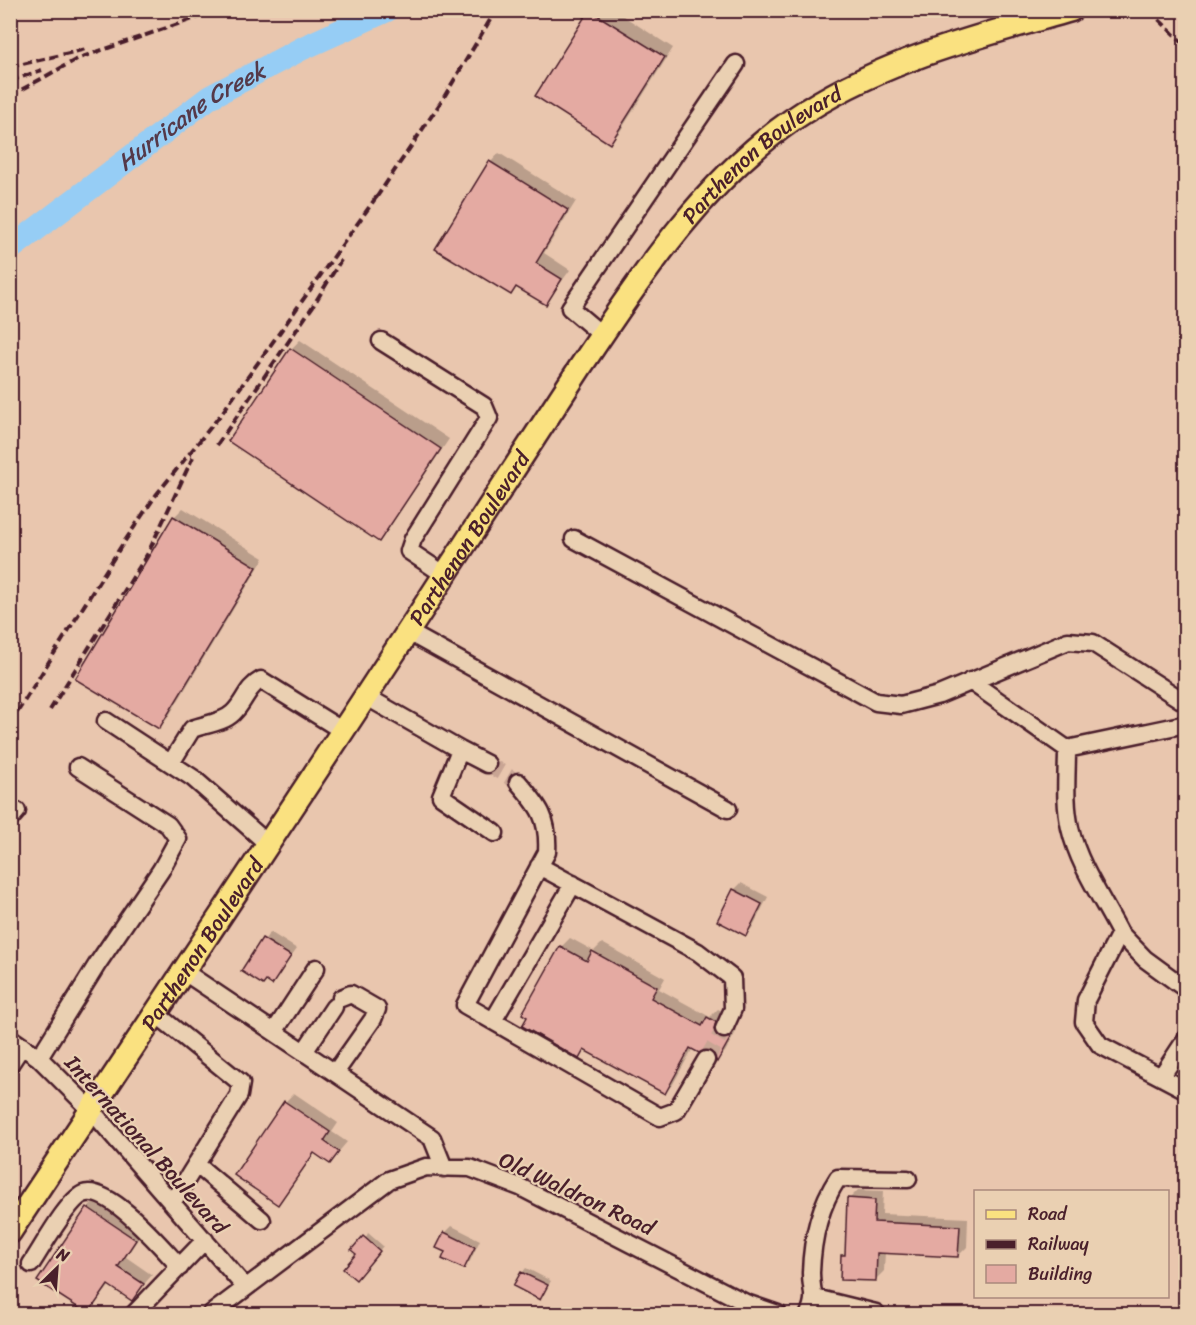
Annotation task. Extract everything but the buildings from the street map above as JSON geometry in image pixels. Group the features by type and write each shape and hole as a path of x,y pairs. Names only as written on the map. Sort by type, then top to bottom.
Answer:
{"main road":[{"name":"Parthenon Boulevard","path":"10,1232 367,696 602,335 658,255 701,202 739,164 790,121 839,91 888,66 940,48 1071,10"}],"street":[{"path":"602,335 570,308 736,64"},
{"path":"381,341 483,406 489,418 413,539 409,551 445,575"},
{"path":"574,539 876,702 901,705 939,695 1068,641 1093,643 1185,703"},
{"path":"408,632 728,809"},
{"path":"171,763 192,729 225,719 234,712 251,685 261,680 343,731"},
{"path":"970,681 1067,749 1185,724"},
{"path":"367,696 487,764"},
{"path":"106,721 193,777 268,844"},
{"path":"1067,749 1067,804 1070,829 1082,859 1120,933 1144,959 1185,989"},
{"path":"460,750 441,796 495,833"},
{"path":"39,1058 98,963 161,870 178,839 168,825 78,767"},
{"path":"518,782 541,808 548,837 547,852 465,1005 660,1117 676,1111 706,1060"},
{"path":"539,866 698,952 732,978 733,1009 724,1029"},
{"path":"493,1021 573,884"},
{"path":"1120,933 1086,1000 1084,1022 1100,1045 1185,1090"},
{"path":"274,1032 316,968"},
{"path":"183,971 432,1138 444,1168"},
{"path":"304,1052 342,1000 377,1009 374,1019 335,1073"},
{"path":"155,1013 241,1083 240,1095 172,1203"},
{"path":"1161,1077 1185,1039"},
{"path":"10,1064 16,1042"},
{"name":"International Boulevard","path":"16,1042 39,1058 91,1110 245,1287"},
{"path":"196,1164 262,1220"},
{"name":"Old Waldron Road","path":"211,1314 389,1180 426,1167 470,1168 520,1186 746,1303 778,1314"},
{"path":"809,1314 815,1298 811,1278 812,1243 829,1192 838,1178 908,1179"},
{"path":"31,1264 70,1207 82,1194 94,1192 126,1211 180,1266"},
{"path":"134,1314 205,1240"},
{"path":"815,1298 878,1314"}],"waterway":[{"name":"Hurricane Creek","path":"10,249 210,97 303,48 387,10"}],"tunnel":[{"path":"487,764 518,782"},
{"path":"706,1060 724,1029"}],"railway":[{"path":"10,96 79,58 219,10"},
{"path":"376,198 441,102 496,10"},
{"path":"1149,10 1186,46"},
{"path":"10,67 86,49"},
{"path":"10,81 42,70"},
{"path":"10,724 120,548 156,495 222,413 380,192"},
{"path":"217,445 313,306 341,260"},
{"path":"50,710 148,553 193,457"}]}
